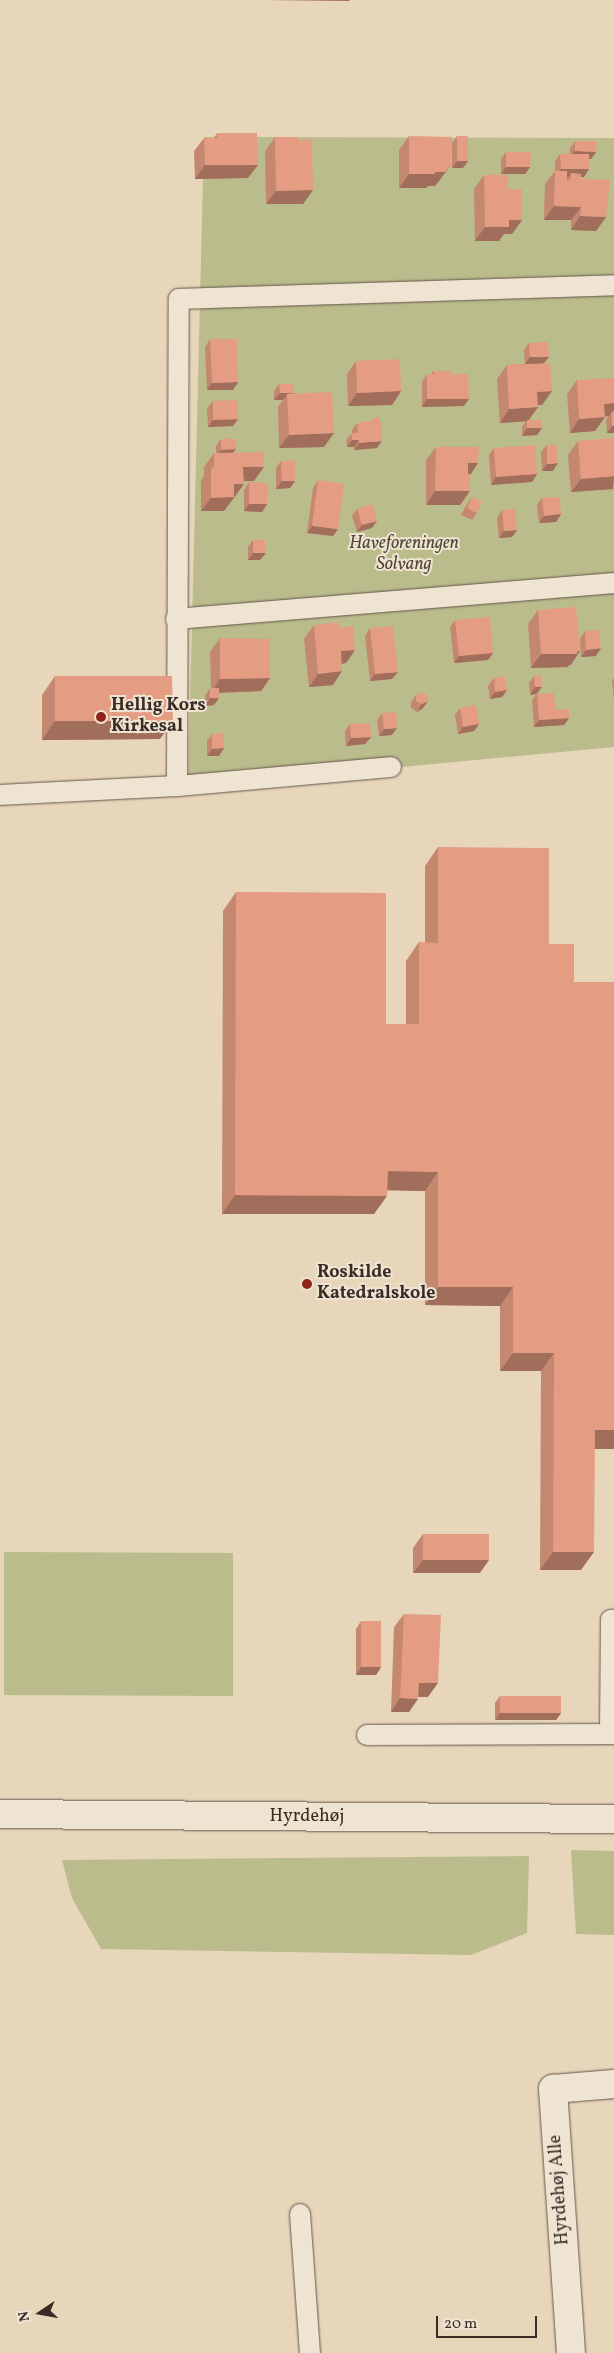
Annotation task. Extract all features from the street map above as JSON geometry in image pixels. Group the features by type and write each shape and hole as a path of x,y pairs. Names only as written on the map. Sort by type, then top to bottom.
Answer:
{"street":[{"name":"Hyrdehøj","path":"0,1814 614,1819"},
{"name":"Hyrdehøj Alle","path":"571,2353 553,2089 614,2084"}],"lane":[{"path":"177,786 176,619 179,299 614,285"},
{"path":"176,619 614,583"},
{"path":"0,795 177,786 391,767"},
{"path":"367,1735 612,1734 612,1620 614,1620"},
{"path":"300,2214 310,2353"}],"green space":[{"name":"Haveforeningen Solvang","path":"204,137 614,138 614,747 188,787"},
{"path":"4,1552 233,1553 233,1696 4,1695"},
{"path":"571,1850 614,1851 614,1935 576,1934"},
{"path":"529,1856 527,1933 471,1955 101,1949 72,1898 62,1860"}],"building":[{"path":"217,133 257,133 258,165 205,165 204,138 217,138"},
{"path":"409,136 452,137 451,165 445,172 409,174"},
{"path":"457,136 468,136 468,161 457,161"},
{"path":"275,137 298,137 298,140 312,139 313,190 276,191"},
{"path":"575,141 597,141 596,152 575,151"},
{"path":"506,152 531,152 530,167 506,167"},
{"path":"560,154 589,154 589,169 561,169"},
{"path":"555,171 567,171 567,180 570,180 571,173 581,174 581,179 610,180 606,217 580,216 581,207 554,206"},
{"path":"484,175 508,175 508,189 522,189 522,220 509,220 509,227 485,227"},
{"path":"210,339 237,339 238,382 212,383"},
{"path":"548,342 549,357 530,357 529,343"},
{"path":"400,359 401,391 357,393 356,361"},
{"path":"550,363 552,391 537,392 538,407 509,409 507,365"},
{"path":"433,371 451,371 450,374 468,374 469,399 427,399 427,374 434,374"},
{"path":"614,378 614,403 604,404 605,417 579,419 577,380"},
{"path":"279,384 294,384 294,393 280,393"},
{"path":"332,392 334,433 289,435 287,394"},
{"path":"238,400 238,419 213,420 213,401"},
{"path":"611,413 614,413 614,426 612,426"},
{"path":"378,416 382,426 382,441 359,443 359,440 352,440 351,433 358,433 357,423 370,421"},
{"path":"527,420 542,420 542,428 527,428"},
{"path":"614,438 614,476 581,479 578,441"},
{"path":"221,439 236,439 236,449 221,450"},
{"path":"535,445 537,474 496,477 494,448"},
{"path":"547,445 557,445 558,463 547,464"},
{"path":"436,447 479,447 478,463 468,463 470,491 435,491"},
{"path":"263,452 264,467 243,467 244,484 234,484 234,497 211,498 211,468 214,467 214,453"},
{"path":"295,460 295,481 282,481 281,461"},
{"path":"318,480 344,484 338,529 312,526"},
{"path":"249,482 268,483 267,504 249,504"},
{"path":"472,497 482,502 477,513 467,508"},
{"path":"560,497 561,514 544,516 542,498"},
{"path":"372,504 377,521 362,525 357,509"},
{"path":"515,509 517,530 504,531 502,510"},
{"path":"253,540 265,540 266,553 253,553"},
{"path":"576,607 580,651 577,651 577,654 541,654 538,610"},
{"path":"490,617 493,653 459,656 455,620"},
{"path":"338,622 339,628 353,626 355,650 341,651 342,671 318,674 314,625"},
{"path":"393,626 398,672 375,674 370,628"},
{"path":"599,630 601,648 586,650 585,631"},
{"path":"220,638 270,639 270,678 220,679"},
{"path":"541,675 542,687 535,687 534,676"},
{"path":"55,676 172,676 173,721 55,721"},
{"path":"505,676 507,690 495,692 494,678"},
{"path":"210,688 219,688 219,698 210,698"},
{"path":"422,692 427,695 428,701 422,704 416,701 416,695"},
{"path":"554,693 556,710 569,709 569,718 539,720 537,694"},
{"path":"476,705 479,724 463,727 460,708"},
{"path":"396,712 397,728 384,729 382,713"},
{"path":"370,723 371,737 351,738 350,724"},
{"path":"224,733 224,748 212,749 212,734"},
{"path":"438,847 549,848 549,944 574,944 574,982 614,982 614,1430 595,1430 594,1552 553,1552 554,1353 513,1353 513,1287 438,1287 438,1172 388,1171 387,1196 235,1195 236,892 386,893 386,1024 419,1024 419,942 438,943"},
{"path":"423,1534 489,1534 489,1560 423,1560"},
{"path":"404,1614 441,1615 438,1683 419,1683 418,1699 400,1698"},
{"path":"361,1621 381,1621 381,1667 361,1667"},
{"path":"500,1696 561,1696 561,1713 500,1713"}],"place":[{"name":"Hellig Kors Kirkesal","path":"101,717"},
{"name":"Roskilde Katedralskole","path":"307,1284"}]}
